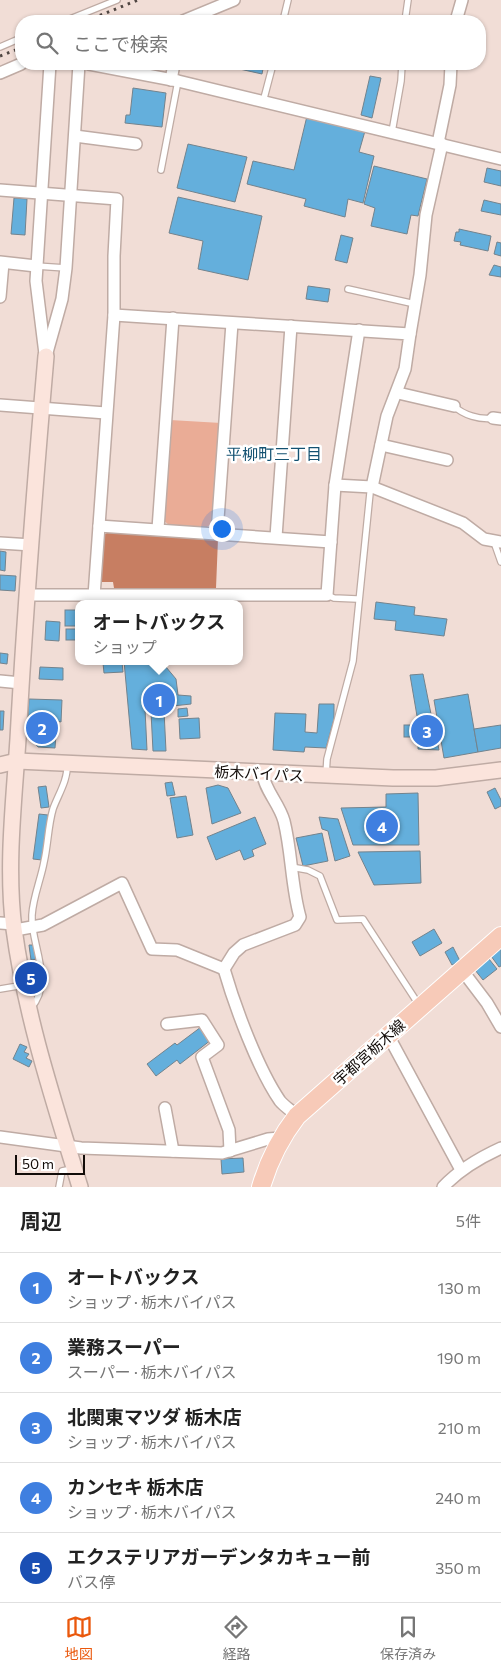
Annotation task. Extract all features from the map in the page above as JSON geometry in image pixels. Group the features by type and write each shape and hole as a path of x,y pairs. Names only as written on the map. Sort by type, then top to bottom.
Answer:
{"main road":[{"name":"宇都宮栃木線","path":"261,1187 269,1160 280,1138 297,1116 501,936"}],"street":[{"path":"198,15 234,0"},
{"path":"458,15 462,0"},
{"path":"0,73 15,67"},
{"path":"46,356 36,290 36,266 50,70"},
{"path":"80,70 66,268 62,299 46,356 41,408 21,683 9,926 29,1010 80,1187"},
{"path":"121,70 175,80 501,159"},
{"path":"174,70 175,80"},
{"path":"372,487 387,416 398,394 405,369 426,215 450,86 451,70"},
{"path":"74,136 136,144"},
{"path":"0,190 117,199 114,256 114,314 94,596"},
{"path":"0,297 1,263 36,266"},
{"path":"114,314 410,334"},
{"path":"158,529 173,318"},
{"path":"217,533 232,323"},
{"path":"276,537 290,326"},
{"path":"28,595 327,595 335,485 359,330"},
{"path":"398,394 454,406"},
{"path":"0,405 106,412"},
{"path":"381,445 447,460"},
{"path":"335,485 372,487 463,523 484,539 497,542"},
{"path":"99,526 331,542"},
{"path":"0,543 32,545"},
{"path":"0,682 21,683"},
{"name":"栃木バイパス","path":"0,755 17,761"},
{"name":"栃木バイパス","path":"0,765 17,761 326,776 436,778 501,770"},
{"path":"262,772 266,789 283,818 289,841 293,893 300,917 295,925 243,945 234,953 224,969 230,989 263,1069 281,1102 297,1116"},
{"path":"9,926 34,928 68,914 122,883 152,949 177,950 224,969"},
{"path":"462,970 487,1003 501,1028"},
{"path":"167,1024 202,1020 218,1045 202,1057 230,1130 230,1150"},
{"path":"388,1035 461,1170"},
{"path":"165,1108 173,1152"},
{"path":"0,1137 68,1147 222,1153 268,1139 280,1138"},
{"path":"443,1187 461,1170 500,1152"}],"lane":[{"path":"80,15 117,0"},
{"path":"284,15 288,0"},
{"path":"406,15 408,0"},
{"path":"0,47 15,41"},
{"path":"264,102 272,70"},
{"path":"392,132 402,70"},
{"path":"162,170 175,80"},
{"path":"36,266 66,268"},
{"path":"348,288 415,304"},
{"path":"454,406 461,413 487,419 497,418"},
{"path":"326,776 326,759 353,661 357,600 372,487"},
{"path":"497,542 501,562"},
{"path":"327,595 334,598 357,600"},
{"path":"29,1010 36,1002 41,970 32,911 44,863 51,817 66,777 67,763"},
{"path":"290,867 308,870 320,876 337,920 363,919 420,1006"},
{"path":"0,989 24,985"},
{"path":"59,1187 62,1171 74,1168"}],"shaded area":[{"path":"170,420 221,423 213,523 207,527 169,525 163,520"},
{"path":"109,532 218,539 216,588 114,588 113,582 101,582 103,535"}],"building":[{"path":"244,70 263,70 262,74"},
{"path":"370,76 381,78 372,118 361,115"},
{"path":"133,88 166,93 162,127 125,123 126,115 130,115"},
{"path":"307,116 365,131 359,152 374,156 363,203 348,199 345,217 304,206 306,199 247,184 253,161 294,170"},
{"path":"188,144 247,157 235,202 177,188"},
{"path":"374,166 427,179 418,216 411,215 407,234 371,226 375,208 364,204"},
{"path":"487,168 501,171 501,186 484,182"},
{"path":"178,197 262,216 248,280 198,269 203,241 169,233"},
{"path":"14,198 27,199 25,235 11,234"},
{"path":"484,200 501,204 501,215 481,211"},
{"path":"459,229 491,236 488,251 460,245 461,242 454,241 456,232 459,232"},
{"path":"341,235 353,238 347,263 335,260"},
{"path":"497,242 501,243 501,256 494,254"},
{"path":"494,265 501,267 501,277 489,275"},
{"path":"308,286 330,289 328,302 306,299"},
{"path":"0,551 6,552 5,571 0,570"},
{"path":"0,575 16,576 15,591 0,590"},
{"path":"376,602 415,607 414,615 447,619 444,636 395,630 396,621 374,619"},
{"path":"65,610 75,610 75,626 65,626"},
{"path":"46,621 60,622 59,641 45,640"},
{"path":"66,629 75,629 75,640 66,640"},
{"path":"0,653 8,654 7,664 0,663"},
{"path":"103,665 122,665 123,672 104,673"},
{"path":"124,665 164,665 176,679 178,695 191,696 191,704 145,709 147,750 132,749"},
{"path":"40,667 63,668 63,680 39,679"},
{"path":"423,674 431,714 417,716 410,675"},
{"path":"468,694 478,752 444,758 434,700"},
{"path":"29,699 62,700 61,722 57,721 55,748 38,747 27,735"},
{"path":"319,704 334,704 334,719 326,748 305,747 304,752 273,750 275,713 306,714 305,732 317,733"},
{"path":"187,708 188,716 178,717 178,709"},
{"path":"0,711 4,711 3,730 0,730"},
{"path":"164,711 166,751 153,751 151,712"},
{"path":"199,718 200,738 180,739 179,719"},
{"path":"418,718 433,718 439,750 418,749"},
{"path":"404,725 418,725 418,737 404,737"},
{"path":"501,725 501,748 478,752 474,729"},
{"path":"172,782 175,795 167,796 165,783"},
{"path":"218,785 228,788 241,813 212,824 206,788"},
{"path":"46,786 49,807 41,808 38,787"},
{"path":"495,788 501,800 501,806 495,809 487,792"},
{"path":"418,793 419,845 353,845 341,808 386,807 386,794"},
{"path":"186,796 193,835 177,838 170,798"},
{"path":"39,814 48,815 42,860 33,859"},
{"path":"255,817 266,844 252,850 254,856 244,860 240,850 216,860 207,837"},
{"path":"319,817 338,819 350,856 335,861 328,831 322,829"},
{"path":"322,833 328,861 303,866 296,838"},
{"path":"420,851 421,883 374,885 358,852"},
{"path":"434,929 442,943 420,956 412,942"},
{"path":"29,945 35,945 37,959 31,960"},
{"path":"453,947 460,961 452,965 445,952"},
{"path":"501,949 501,966 499,967 491,956"},
{"path":"489,959 497,969 483,980 475,970"},
{"path":"201,1027 211,1040 180,1064 177,1060 156,1076 147,1064"},
{"path":"20,1044 27,1047 24,1052 29,1054 26,1058 32,1061 29,1067 13,1059"},
{"path":"243,1158 244,1172 222,1174 221,1159"}],"railway":[{"path":"101,15 138,0"},
{"path":"0,56 15,50"}],"place":[{"name":"オートバックス","path":"159,700"},
{"name":"業務スーパー","path":"42,728"},
{"name":"北関東マツダ 栃木店","path":"427,731"},
{"name":"カンセキ 栃木店","path":"382,826"},
{"name":"エクステリアガーデンタカキュー前","path":"31,978"}],"district":[{"name":"平柳町三丁目","path":"274,453"}]}
